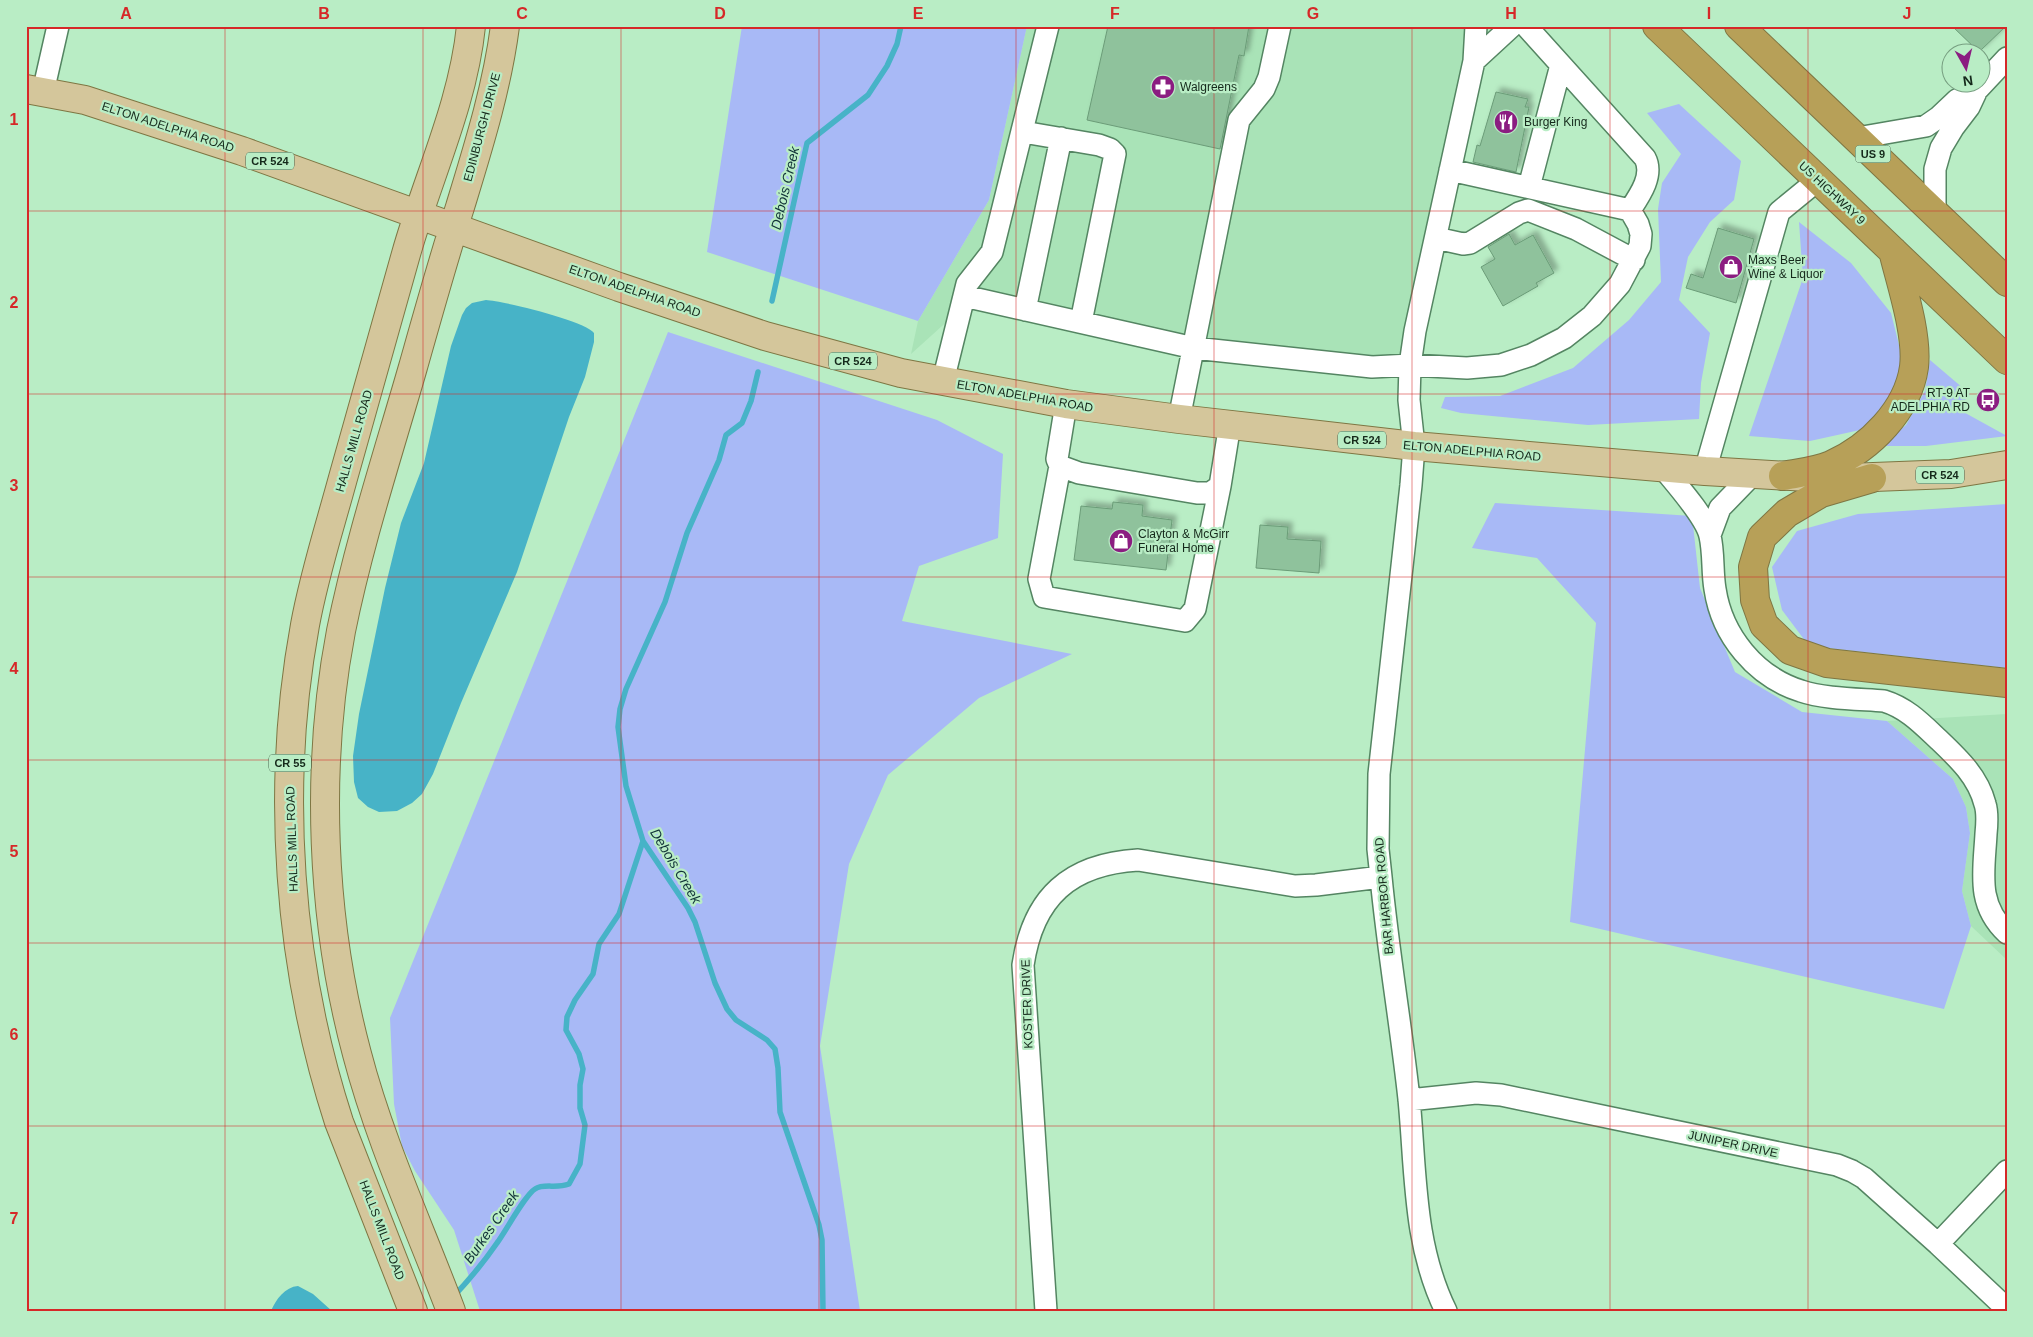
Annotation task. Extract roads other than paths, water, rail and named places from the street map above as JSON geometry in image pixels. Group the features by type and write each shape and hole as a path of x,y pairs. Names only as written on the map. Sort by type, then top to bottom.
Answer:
{"highway":[{"name":"US HIGHWAY 9","path":"1657,26 2007,360"},
{"name":"US 9","path":"1739,26 2007,282"},
{"path":"1783,476 1831,465 1866,445 1894,414 1903,400 1910,385 1914,366 1914,347 1893,251"},
{"path":"1872,478 1821,493 1787,513 1762,537 1753,567 1755,600 1764,625 1790,650 1826,663 2007,682"}],"main road":[{"path":"417,214 460,83 467,56 471,26"},
{"name":"EDINBURGH DRIVE","path":"454,226 495,86 505,26"},
{"name":"ELTON ADELPHIA ROAD","path":"35,91 85,100 242,151 619,287 764,336 853,361 943,382 1066,404 1179,419 1414,446 1663,468 1783,476 1872,478 1951,474 2007,466"},
{"name":"HALLS MILL ROAD","path":"413,1310 339,1122 330,1094 302,956 292,878 289,814 291,732 299,662 314,583 417,214"},
{"name":"CR 55","path":"451,1311 403,1190 356,1053 346,1010 331,915 326,845 326,774 333,684 350,592 363,540 454,226"}],"street":[{"path":"35,91 58,26"},
{"path":"943,382 967,284 992,252 1048,26"},
{"path":"1179,419 1239,120 1264,89 1269,77 1280,26"},
{"name":"BAR HARBOR ROAD","path":"1446,1311 1431,1275 1422,1239 1411,1148 1409,1100 1378,849 1379,774 1414,446 1409,400 1410,365 1415,331 1474,61 1476,26"},
{"path":"1474,61 1512,26"},
{"path":"1526,26 1648,163 1646,181 1630,210"},
{"path":"1990,76 2007,58"},
{"path":"1529,187 1561,65"},
{"path":"1857,138 1926,126 1957,100 1973,92"},
{"path":"1935,214 1935,169 1941,148 1969,107 1976,92"},
{"path":"1023,132 1099,145 1110,148 1115,154 1081,322"},
{"path":"1026,310 1062,138"},
{"path":"964,296 1194,348 1372,367 1410,365 1467,368 1501,364 1531,355 1564,338 1592,316 1620,284 1634,260 1640,246 1641,234 1630,210 1450,170"},
{"path":"1705,471 1779,212 1818,180"},
{"path":"1436,238 1463,244 1470,243 1519,213 1528,210 1576,229 1634,260"},
{"path":"1066,404 1057,459 1060,466 1039,579 1044,597 1185,621 1195,609 1220,486 1230,424"},
{"path":"1060,466 1079,473 1197,494 1210,493 1220,486"},
{"path":"1663,468 1697,511 1710,535 1715,590 1724,619 1736,643 1759,669 1771,678 1803,692 1884,701 1895,705 1912,715 1962,762 1974,778 1982,793 1987,815 1985,900 1992,916 2007,933"},
{"path":"1710,535 1720,508 1753,474"},
{"name":"KOSTER DRIVE","path":"1046,1311 1023,964 1026,943 1034,921 1049,898 1075,876 1097,865 1114,861 1138,860 1295,886 1381,876"},
{"name":"JUNIPER DRIVE","path":"1409,1100 1476,1094 1501,1095 1837,1165 1864,1178 2007,1309"},
{"path":"1938,1244 2007,1171"}],"waterway":[{"name":"Debois Creek","path":"772,301 807,143 868,95 887,66 897,44 901,26"},
{"name":"Debois Creek","path":"758,372 751,401 742,423 726,435 719,460 687,533 665,602 626,689 620,709 618,727 626,786 643,841 688,908 695,922 715,983 727,1009 736,1020 767,1040 775,1049 780,1112 819,1225 822,1240 823,1311"},
{"name":"Burkes Creek","path":"453,1297 487,1257 531,1193 542,1186 569,1184 580,1164 585,1125 580,1108 580,1085 583,1069 579,1054 566,1030 567,1017 575,1000 593,974 599,944 619,914 643,841"}],"place":[{"name":"Walgreens","path":"1163,87"},
{"name":"Burger King","path":"1506,122"},
{"name":"Maxs Beer Wine & Liquor","path":"1731,267"},
{"name":"RT-9 AT ADELPHIA RD","path":"1988,400"},
{"name":"Clayton & McGirr Funeral Home","path":"1121,541"}]}
